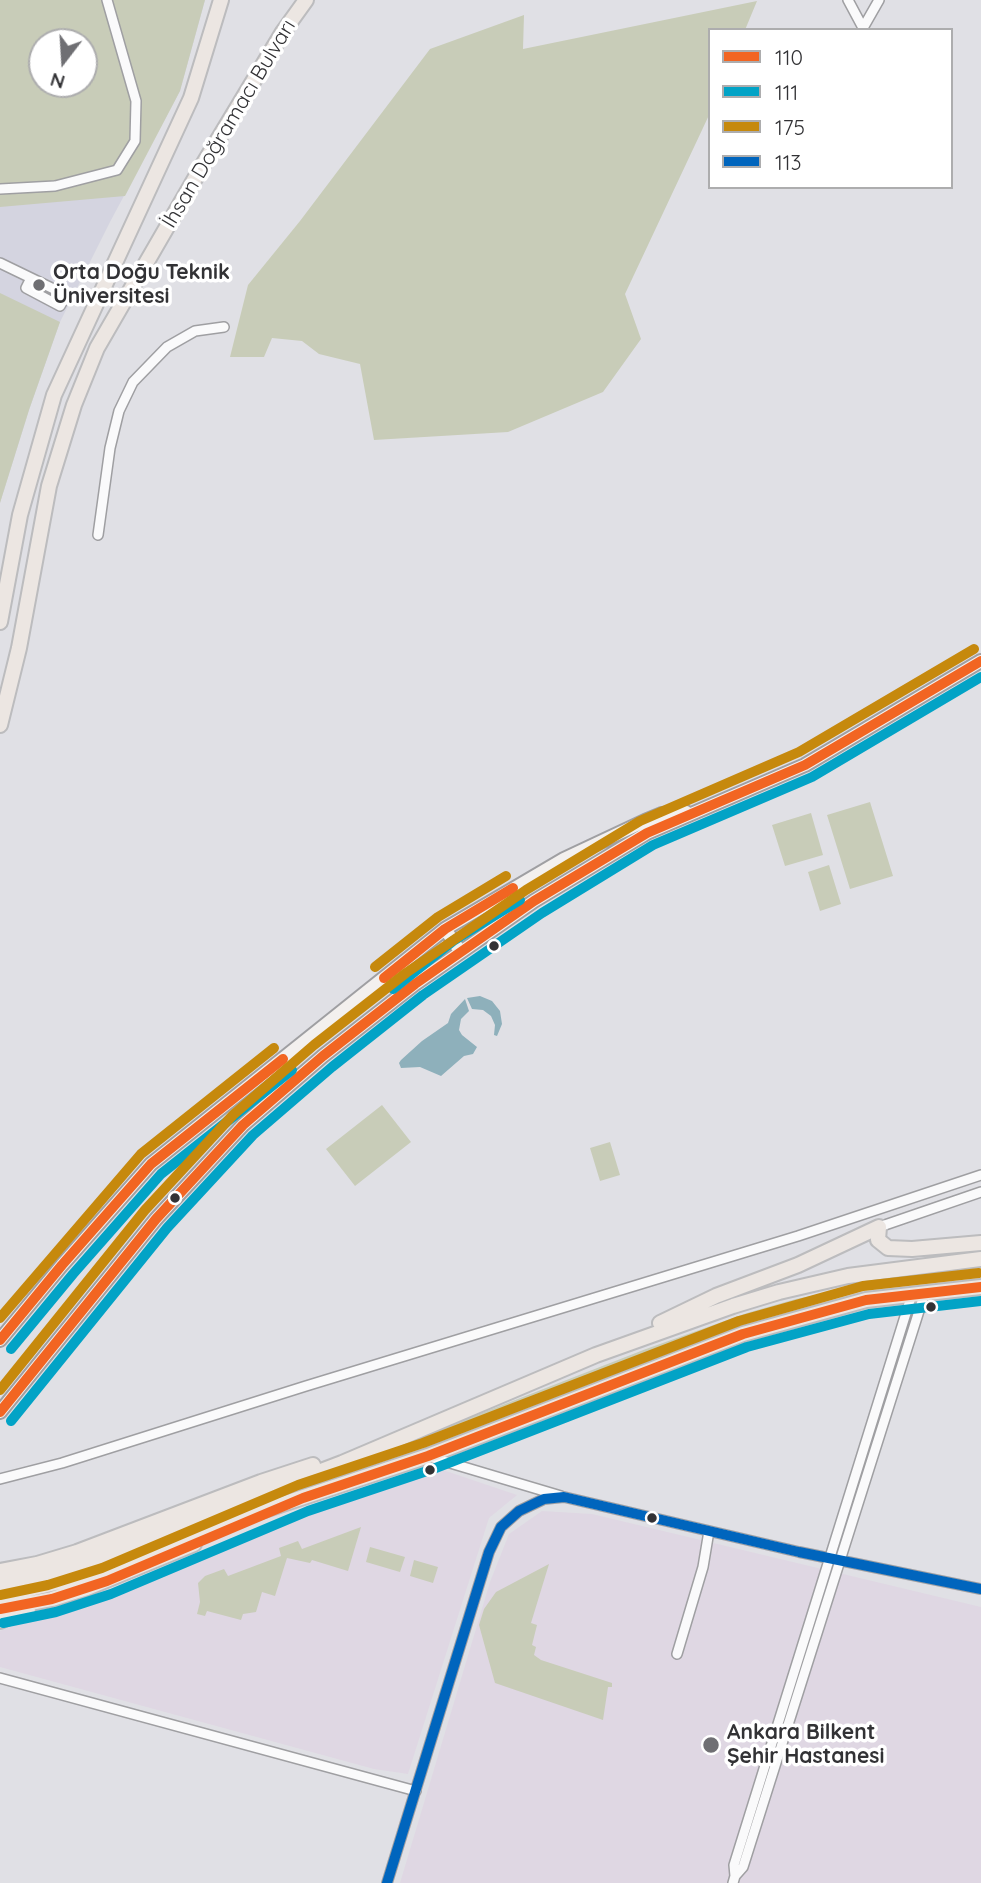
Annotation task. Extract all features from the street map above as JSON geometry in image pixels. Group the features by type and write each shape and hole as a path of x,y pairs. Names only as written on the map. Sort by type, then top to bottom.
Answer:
{"main road":[{"name":"İhsan Doğramacı Bulvarı","path":"0,622 20,515 54,395 191,98 221,0"},
{"name":"İhsan Doğramacı Bulvarı","path":"0,725 19,648 49,486 74,405 97,348 204,163 283,32 306,0"},
{"path":"0,1412 147,1230 243,1125 323,1056 460,951 534,901 647,833 805,765 981,661"},
{"path":"0,1340 151,1164 445,929 564,859 645,821 662,814 698,811"},
{"path":"445,929 460,951"},
{"path":"596,1355 716,1296 798,1265 879,1227 878,1240 882,1245 896,1249 981,1243"},
{"path":"0,1583 71,1566 342,1463 596,1355 733,1306 798,1287 874,1271 981,1259"},
{"path":"0,1596 81,1577 228,1522 428,1456 743,1334 835,1308 918,1293 981,1287"},
{"path":"0,1572 53,1560 261,1482 411,1433"},
{"path":"0,1621 52,1599 107,1581 303,1498"},
{"path":"0,1609 52,1599"}],"street":[{"path":"0,189 55,186 117,170 135,141 136,102 107,0"},
{"path":"848,0 863,28 879,0"},
{"path":"0,262 66,295 60,306 26,288 31,278"},
{"path":"97,535 110,449 119,411 133,382 167,347 195,331 224,327"},
{"path":"0,1479 62,1463 306,1385 799,1236 981,1175"},
{"path":"879,1227 981,1192"},
{"path":"734,1880 734,1865 918,1293"},
{"path":"734,1880 743,1867 842,1560 918,1293"},
{"path":"428,1456 564,1497 981,1589"},
{"path":"387,1883 489,1552 501,1527 519,1511 544,1499 564,1497"},
{"path":"677,1654 703,1567 709,1531"},
{"path":"0,1678 416,1791"}],"shaded area":[{"name":"Orta Doğu Teknik Üniversitesi","path":"0,0 205,0 180,91 60,322 0,503"},
{"path":"434,1467 517,1495 489,1518 408,1774 374,1769 0,1667 0,1631"},
{"name":"Ankara Bilkent Şehir Hastanesi","path":"542,1511 592,1514 981,1607 981,1883 400,1883 490,1582 509,1534"}],"green space":[{"name":"Orta Doğu Teknik Üniversitesi","path":"0,0 205,0 180,91 125,196 0,207"},
{"path":"757,1 746,28 708,28 708,117 625,294 641,339 603,392 508,432 374,440 360,364 319,354 302,341 272,338 264,357 230,357 248,285 430,49 524,15 523,49"},
{"path":"0,293 60,322 0,503"},
{"path":"870,802 893,876 850,889 827,815"},
{"path":"811,813 823,855 785,866 772,825"},
{"path":"829,865 841,904 820,911 808,872"},
{"path":"382,1105 411,1142 355,1186 326,1149"},
{"path":"610,1142 620,1175 600,1181 590,1148"},
{"path":"981,1270 981,1275 841,1293 730,1323 235,1514 233,1510 646,1349 747,1313 796,1299 870,1284"},
{"path":"361,1527 348,1571 312,1560 310,1563 287,1558 275,1596 262,1592 256,1612 243,1614 241,1620 207,1611 205,1616 197,1614 200,1602 198,1583 205,1576 224,1569 228,1576 281,1556 279,1548 298,1541 302,1549"},
{"path":"370,1547 405,1557 400,1572 366,1562"},
{"path":"414,1560 438,1567 433,1583 410,1576"},
{"path":"549,1564 531,1623 537,1625 532,1645 536,1647 534,1655 541,1660 612,1683 612,1687 608,1687 603,1720 495,1683 479,1625 484,1609 496,1592"}],"water":[{"path":"480,996 492,1001 500,1011 502,1024 497,1036 494,1035 495,1025 491,1016 483,1010 472,1009 467,998"},
{"path":"465,999 469,1011 461,1019 459,1030 477,1047 473,1054 464,1056 441,1076 420,1067 401,1068 401,1060 448,1023 451,1014"}],"transit line":[{"name":"175","path":"0,1390 145,1210 233,1115 314,1045 406,973 526,890 640,821 799,752 974,649"},
{"name":"110","path":"0,1412 156,1219 243,1125 323,1056 415,984 534,901 647,833 805,765 981,661"},
{"name":"111","path":"11,1421 167,1228 253,1135 332,1067 423,995 542,913 653,845 812,777 981,677"},
{"name":"175","path":"375,967 438,917 506,876"},
{"name":"110","path":"384,978 445,929 513,888"},
{"name":"111","path":"393,989 453,941 520,900"},
{"name":"175","path":"0,1318 141,1154 274,1048"},
{"name":"110","path":"0,1340 151,1164 283,1059"},
{"name":"111","path":"11,1349 161,1174 292,1070"},
{"name":"175","path":"0,1595 48,1585 102,1568 298,1485 423,1443 739,1321 863,1286 979,1273"},
{"name":"110","path":"0,1609 52,1599 107,1581 303,1498 428,1456 743,1334 866,1300 981,1287"},
{"name":"111","path":"3,1623 56,1612 111,1594 308,1511 433,1469 747,1347 869,1314 981,1301"},
{"name":"113","path":"387,1883 489,1552 501,1527 519,1511 544,1499 564,1497 799,1552 981,1589"}],"place":[{"name":"Orta Doğu Teknik Üniversitesi","path":"39,285"},
{"name":"Ankara Bilkent Şehir Hastanesi","path":"711,1745"}]}
